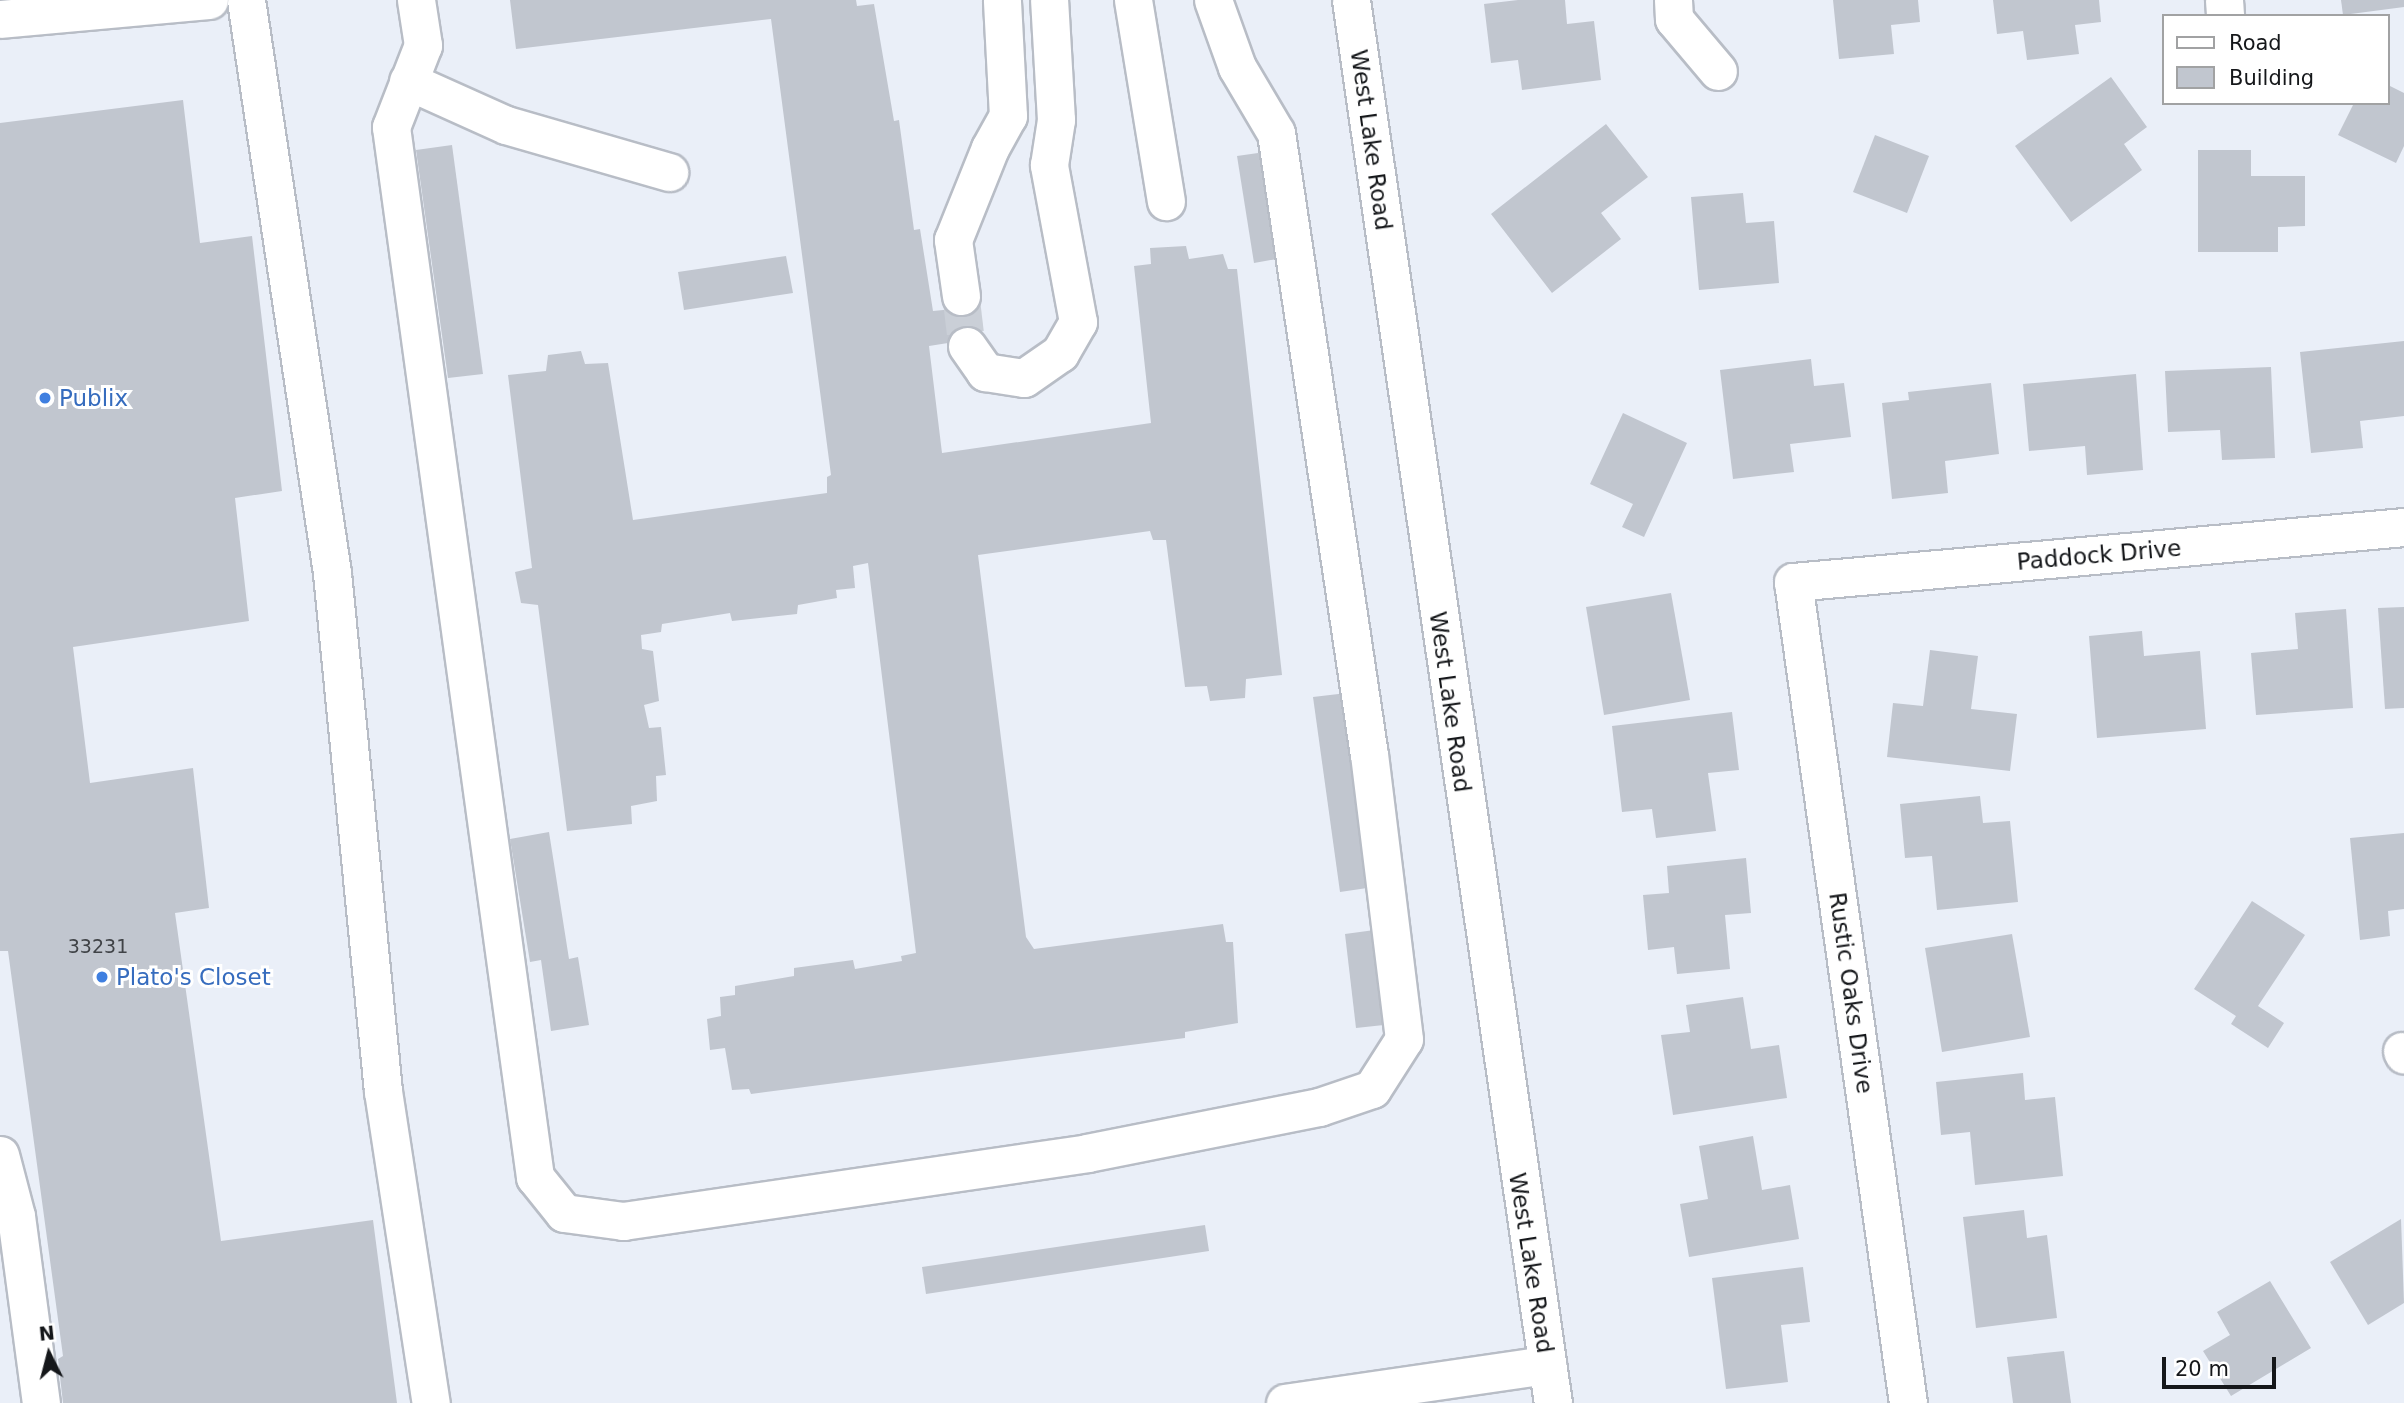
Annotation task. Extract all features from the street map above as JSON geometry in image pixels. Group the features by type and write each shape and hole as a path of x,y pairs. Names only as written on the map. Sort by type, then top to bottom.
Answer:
{"street":[{"path":"0,19 128,4 209,0"},
{"path":"246,0 332,573 383,1091 431,1403"},
{"path":"416,0 423,45 391,127 536,1177 564,1213 623,1221 1087,1153 1319,1107 1372,1089 1404,1039 1369,755 1276,132 1237,67 1213,0"},
{"path":"961,296 953,240 990,148 1008,116 1002,0"},
{"path":"967,346 985,372 1024,378 1060,353 1078,322 1049,165 1056,120 1049,0"},
{"path":"1133,0 1166,201"},
{"name":"West Lake Road","path":"1351,0 1553,1403"},
{"path":"1673,0 1674,19 1718,71"},
{"path":"408,81 506,125 669,172"},
{"name":"Paddock Drive","path":"1793,582 2404,527"},
{"name":"Rustic Oaks Drive","path":"1793,582 1908,1403"},
{"path":"1,1164 16,1216 41,1403"},
{"path":"1285,1403 1325,1400 1548,1365"}],"building":[{"path":"510,0 856,0 857,6 874,4 894,121 899,120 914,230 920,229 933,311 964,308 967,340 929,346 942,453 1151,423 1134,266 1151,264 1150,248 1186,246 1189,259 1223,254 1228,269 1237,269 1282,675 1246,679 1245,698 1210,701 1207,686 1185,687 1166,540 1153,540 1150,531 978,555 1026,937 1034,949 1223,924 1226,942 1233,942 1238,1023 1185,1032 1185,1038 751,1094 749,1089 732,1090 725,1048 710,1050 707,1019 721,1016 720,997 735,995 735,986 794,976 794,968 853,960 855,969 902,961 901,956 916,953 868,563 853,566 855,588 836,590 837,598 798,605 797,614 732,621 730,613 662,624 661,632 641,635 642,649 653,651 659,701 644,705 649,728 661,727 666,775 656,776 657,801 631,806 632,824 567,831 538,605 521,603 515,572 532,568 508,375 546,371 548,355 581,351 585,364 608,363 633,520 827,493 827,477 831,475 771,19 516,49"},
{"path":"1518,0 1565,0 1567,24 1594,21 1601,80 1522,90 1518,60 1491,63 1484,4"},
{"path":"1833,0 1918,0 1920,22 1891,25 1894,54 1839,59"},
{"path":"1993,0 2099,0 2101,22 2075,25 2079,54 2027,60 2023,31 1997,34"},
{"path":"2341,0 2404,0 2404,7 2343,14"},
{"path":"2111,77 2147,127 2124,144 2142,170 2071,222 2015,146"},
{"path":"2390,86 2404,93 2404,146 2396,163 2338,135 2353,105 2390,105"},
{"path":"183,100 200,243 252,236 282,491 235,498 249,621 73,647 90,783 193,768 209,908 175,913 221,1241 373,1220 397,1403 63,1403 58,1359 63,1356 8,951 0,951 0,123"},
{"path":"1606,124 1648,177 1601,213 1621,239 1552,293 1491,214"},
{"path":"1875,135 1929,156 1907,213 1853,192"},
{"path":"452,145 483,374 448,378 416,150"},
{"path":"2198,150 2251,150 2251,176 2305,176 2305,226 2278,227 2278,252 2198,252"},
{"path":"1272,151 1288,257 1254,263 1237,156"},
{"path":"1743,193 1746,223 1774,221 1779,283 1699,290 1691,197"},
{"path":"786,256 793,293 684,310 678,272"},
{"path":"2404,341 2404,416 2360,421 2363,448 2311,453 2300,352"},
{"path":"1811,359 1814,386 1844,383 1851,437 1790,444 1794,472 1733,479 1720,370"},
{"path":"2271,367 2275,458 2222,460 2220,430 2168,432 2165,371"},
{"path":"2136,374 2143,470 2087,475 2085,446 2029,451 2023,384"},
{"path":"1991,383 1999,454 1945,461 1948,493 1892,499 1882,403 1909,400 1908,392"},
{"path":"1623,413 1687,443 1644,537 1622,527 1633,504 1590,484"},
{"path":"1671,593 1690,700 1604,715 1586,607"},
{"path":"2404,607 2404,708 2385,709 2378,608"},
{"path":"2346,609 2353,708 2256,715 2251,653 2298,649 2295,613"},
{"path":"2142,631 2144,656 2200,651 2206,729 2097,738 2089,636"},
{"path":"1930,650 1978,656 1971,709 2017,714 2010,771 1887,757 1893,703 1923,706"},
{"path":"1347,693 1374,887 1340,892 1313,697"},
{"path":"1732,712 1739,770 1708,773 1716,831 1656,838 1652,809 1622,812 1612,726"},
{"path":"1980,796 1983,823 2010,821 2018,902 1937,910 1932,856 1905,858 1900,804"},
{"path":"549,832 569,959 578,957 589,1025 551,1031 541,960 530,962 510,839"},
{"path":"2404,833 2404,909 2388,911 2390,936 2360,940 2350,838"},
{"path":"1746,858 1751,913 1725,915 1730,969 1677,974 1674,947 1648,950 1643,895 1669,893 1667,866"},
{"path":"2252,901 2305,935 2258,1006 2284,1023 2268,1048 2231,1024 2236,1016 2194,989"},
{"path":"1382,929 1393,1024 1356,1028 1345,934"},
{"path":"2012,934 2030,1037 1942,1052 1925,948"},
{"path":"1743,997 1751,1049 1779,1045 1787,1098 1673,1115 1661,1035 1690,1032 1686,1005"},
{"path":"2023,1073 2025,1100 2055,1097 2063,1176 1975,1185 1970,1132 1941,1135 1936,1082"},
{"path":"1753,1136 1762,1190 1790,1185 1799,1239 1689,1257 1680,1204 1708,1199 1699,1146"},
{"path":"2024,1210 2027,1238 2047,1235 2057,1318 1976,1328 1963,1217"},
{"path":"2401,1219 2404,1303 2368,1325 2330,1262"},
{"path":"1205,1225 1209,1251 926,1294 922,1267"},
{"path":"1803,1267 1810,1322 1781,1325 1788,1382 1726,1389 1712,1278"},
{"path":"2270,1281 2311,1348 2231,1396 2203,1351 2230,1335 2217,1312"},
{"path":"2064,1351 2071,1403 2013,1403 2007,1357"}],"tunnel":[{"path":"961,296 967,346"}],"place":[{"name":"Publix","path":"45,398"},
{"name":"Plato's Closet","path":"102,977"}]}
